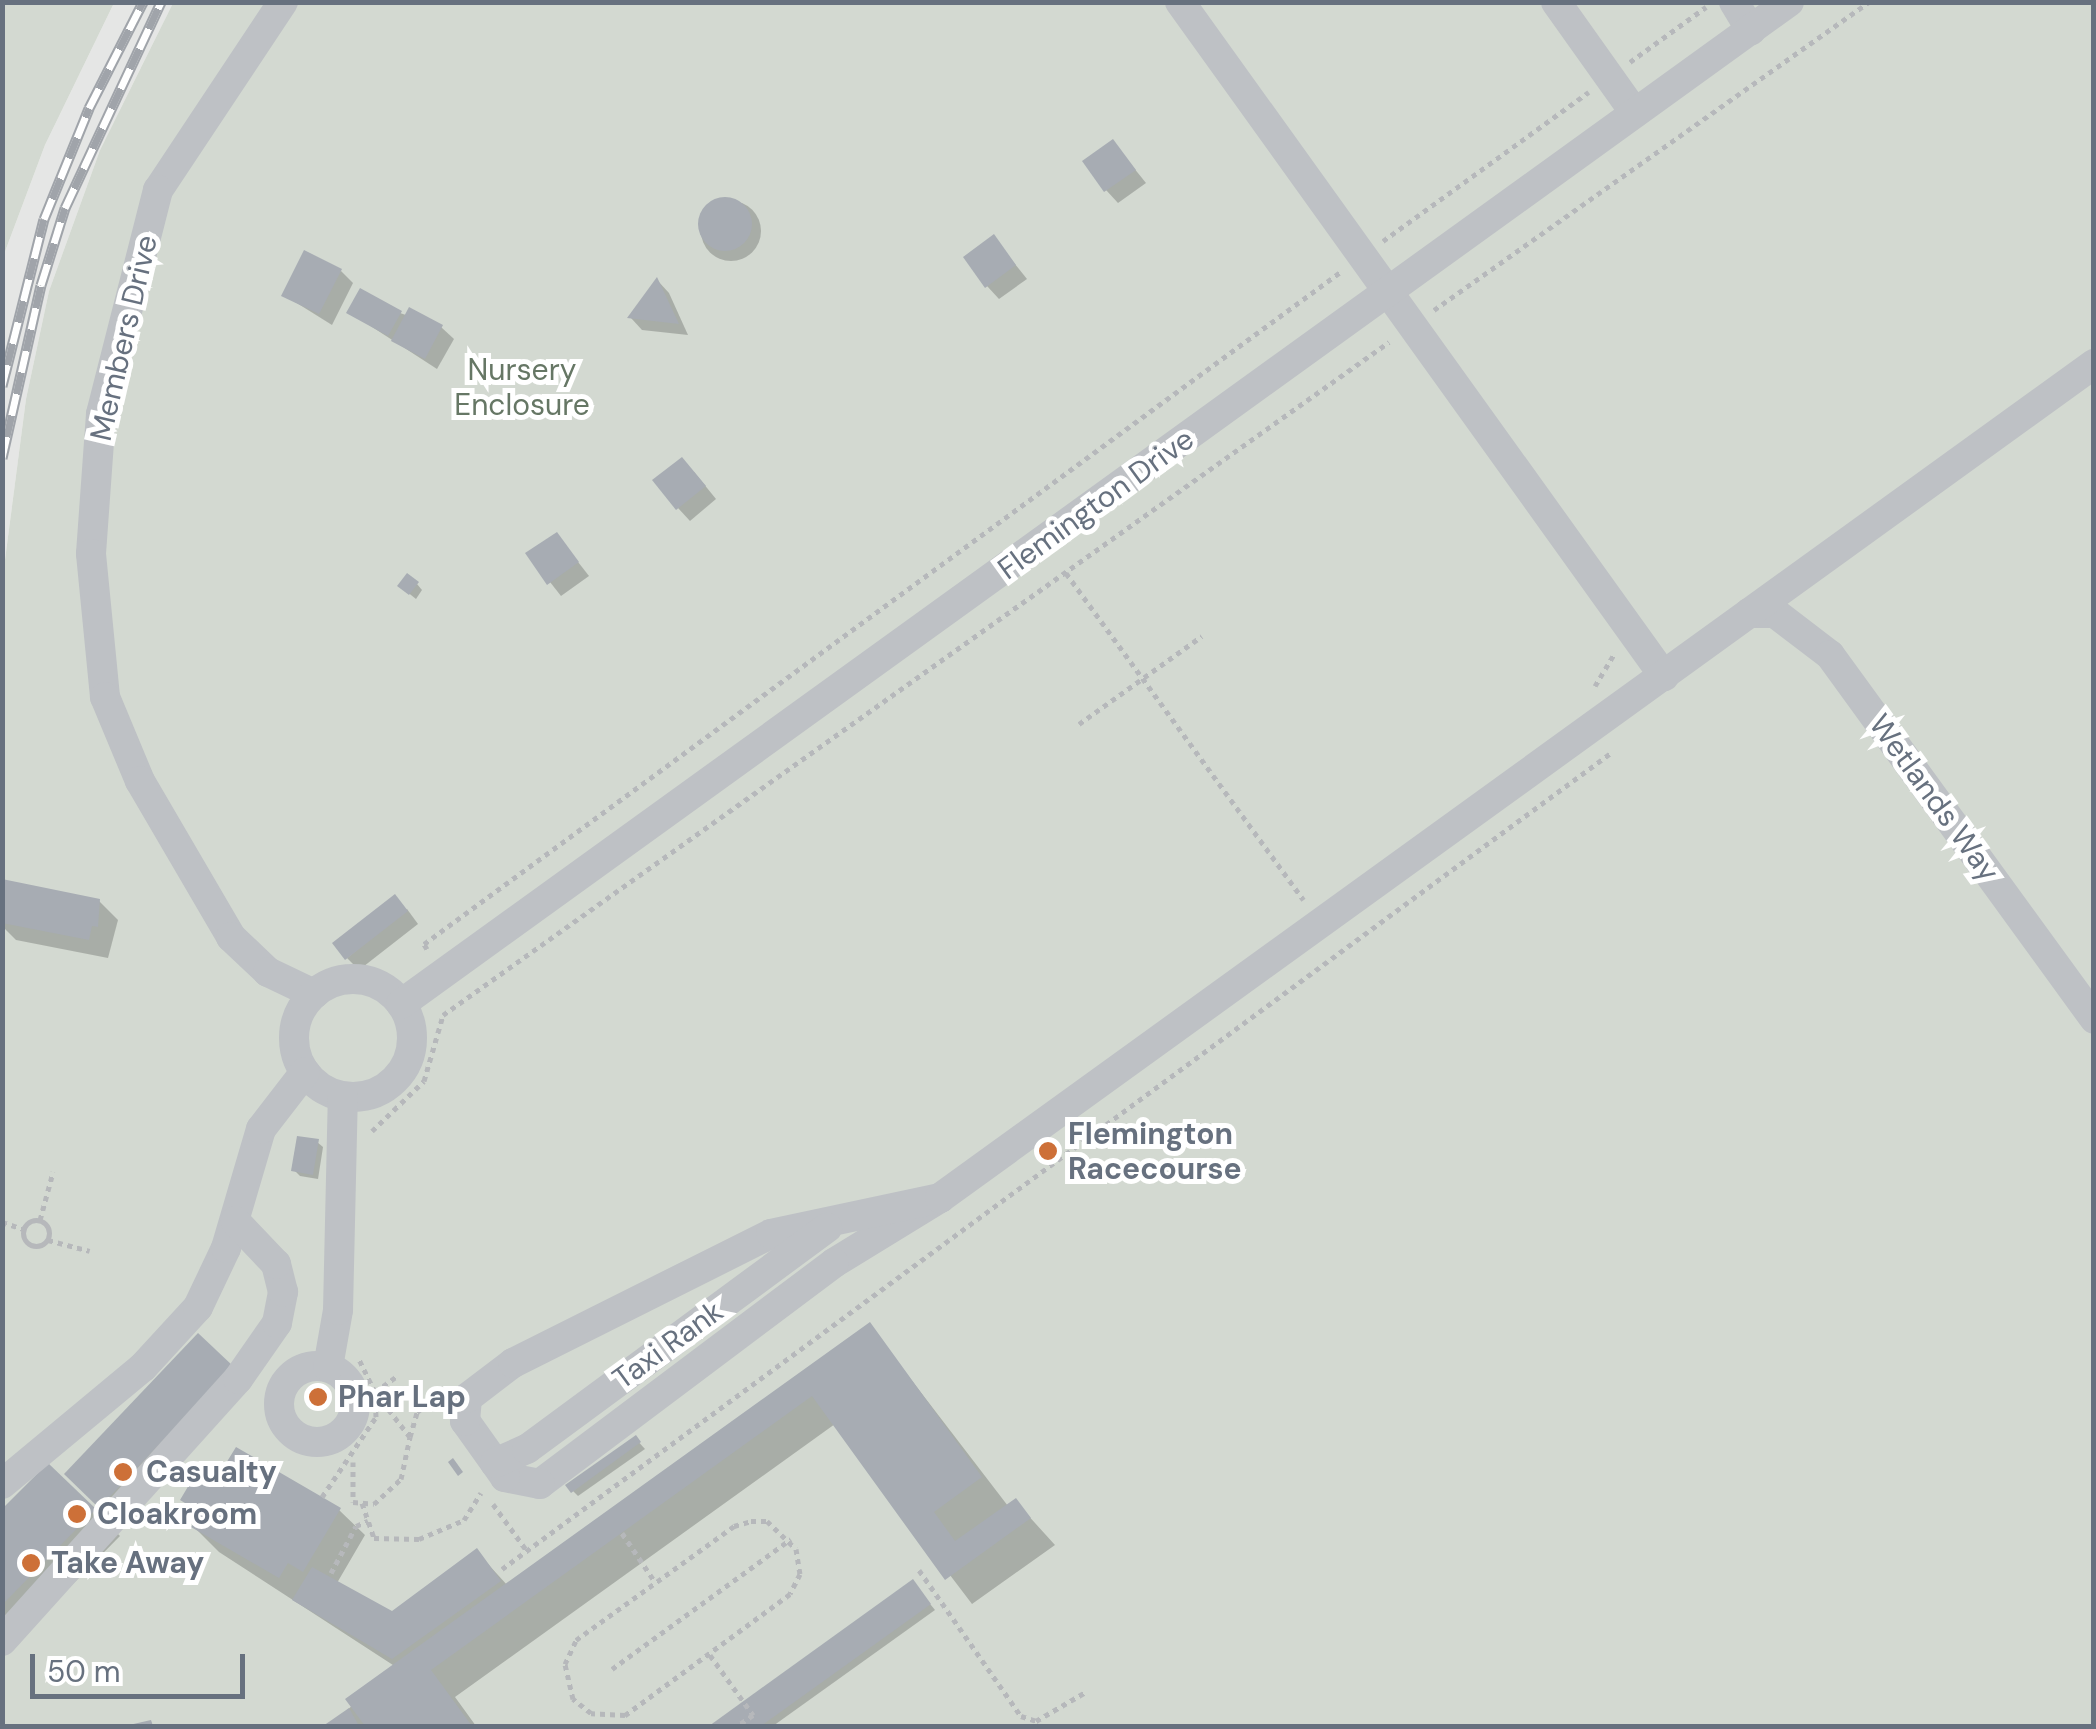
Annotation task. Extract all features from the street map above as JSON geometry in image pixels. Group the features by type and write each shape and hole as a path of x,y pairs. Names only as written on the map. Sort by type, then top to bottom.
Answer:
{"lane":[{"name":"Members Drive","path":"283,2 158,190 101,414 91,554 105,697 140,781 232,937 268,972 314,994"},
{"path":"1180,2 1664,676"},
{"path":"1556,2 1635,112"},
{"path":"1734,2 1751,30"},
{"name":"Flemington Drive","path":"401,1004 1789,2"},
{"path":"940,1198 771,1234 513,1363 468,1398 464,1422 506,1477 540,1484 834,1264 940,1198 2094,364"},
{"name":"Wetlands Way","path":"1749,613 1775,613 1830,656 2094,1019"},
{"path":"350,979 370,981 401,1004 412,1034 405,1067 380,1091 343,1097 304,1072 295,1024 314,994 350,979"},
{"path":"2,1484 176,1333 215,1276 261,1129 304,1072"},
{"path":"328,1367 338,1310 343,1097"},
{"name":"Taxi Rank","path":"495,1463 527,1450 838,1220"},
{"path":"2,1641 238,1379 277,1323 283,1292 276,1264 235,1221"}],"path":[{"path":"460,1002 424,944 1713,2"},
{"path":"370,1136 376,1121 424,1082 434,1026 460,1002 1869,2"},
{"path":"1041,544 1066,572 1305,903"},
{"path":"1591,693 1633,634"},
{"path":"1080,724 1202,636"},
{"path":"502,1568 1614,751"},
{"path":"1290,914 1321,891"},
{"path":"48,1240 40,1220 53,1172"},
{"path":"2,1222 23,1228 40,1220"},
{"path":"23,1228 28,1244 48,1240 90,1251"},
{"path":"358,1341 358,1357 375,1392 410,1437"},
{"path":"375,1392 398,1375"},
{"path":"322,1497 354,1457 376,1416 375,1392"},
{"path":"354,1457 349,1478 353,1502 374,1504 401,1480 418,1412 444,1392"},
{"path":"362,1503 374,1538 419,1538 464,1520 482,1490 527,1551"},
{"path":"331,1574 356,1526 368,1520"},
{"path":"767,1522 790,1539 800,1574 790,1594 710,1655 625,1715 603,1716 574,1700 565,1664 576,1640 734,1526 767,1522"},
{"path":"622,1533 655,1582"},
{"path":"612,1668 790,1539"},
{"path":"919,1570 1021,1716 1038,1724 1084,1693"},
{"path":"710,1655 753,1715 737,1726"}],"shaded area":[{"path":"114,3 173,3 100,150 49,291 26,399 3,575 3,257 45,145"}],"green space":[{"path":"2,3 114,3 45,145 3,257"},
{"name":"Flemington Racecourse","path":"173,3 2093,3 2093,1726 3,1726 3,575 26,399 49,291 100,150"}],"building":[{"path":"1113,139 1136,170 1104,192 1082,161"},
{"path":"725,197 744,205 752,224 744,243 725,251 706,243 698,224 706,205"},
{"path":"994,234 1016,265 985,288 963,257"},
{"path":"304,250 342,269 319,314 281,296"},
{"path":"657,277 679,324 627,318"},
{"path":"360,288 402,311 388,336 346,313"},
{"path":"409,307 443,325 425,359 391,341"},
{"path":"682,457 706,486 676,510 652,480"},
{"path":"557,532 579,562 547,585 525,553"},
{"path":"407,573 419,582 409,595 397,586"},
{"path":"2,879 100,899 98,927 92,926 89,940 2,923"},
{"path":"395,894 408,911 345,960 332,943"},
{"path":"297,1136 319,1139 313,1175 291,1171"},
{"path":"870,1322 982,1477 934,1512 955,1541 1016,1498 1031,1518 945,1580 812,1396 431,1670 472,1726 365,1726 345,1699"},
{"path":"198,1333 233,1366 99,1508 64,1474"},
{"path":"636,1435 641,1442 571,1493 565,1485"},
{"path":"236,1447 341,1508 303,1572 288,1563 279,1578 191,1527 200,1512 180,1500 202,1463 220,1473"},
{"path":"453,1458 463,1472 458,1476 448,1462"},
{"path":"48,1463 96,1509 2,1605 2,1509"},
{"path":"477,1548 501,1581 392,1659 292,1600 312,1567 392,1611"},
{"path":"913,1579 931,1604 761,1726 709,1726"},
{"path":"349,1708 359,1726 323,1726"},
{"path":"151,1720 153,1726 129,1726 129,1725"}],"railway":[{"path":"2,386 44,219 89,108 143,2"},
{"path":"2,458 41,285 65,208 161,2"}],"place":[{"name":"Flemington Racecourse","path":"1048,1151"},
{"name":"Phar Lap","path":"318,1397"},
{"name":"Casualty","path":"123,1472"},
{"name":"Cloakroom","path":"77,1514"},
{"name":"Take Away","path":"31,1563"}],"park label":[{"name":"Nursery Enclosure","path":"522,387"}]}
